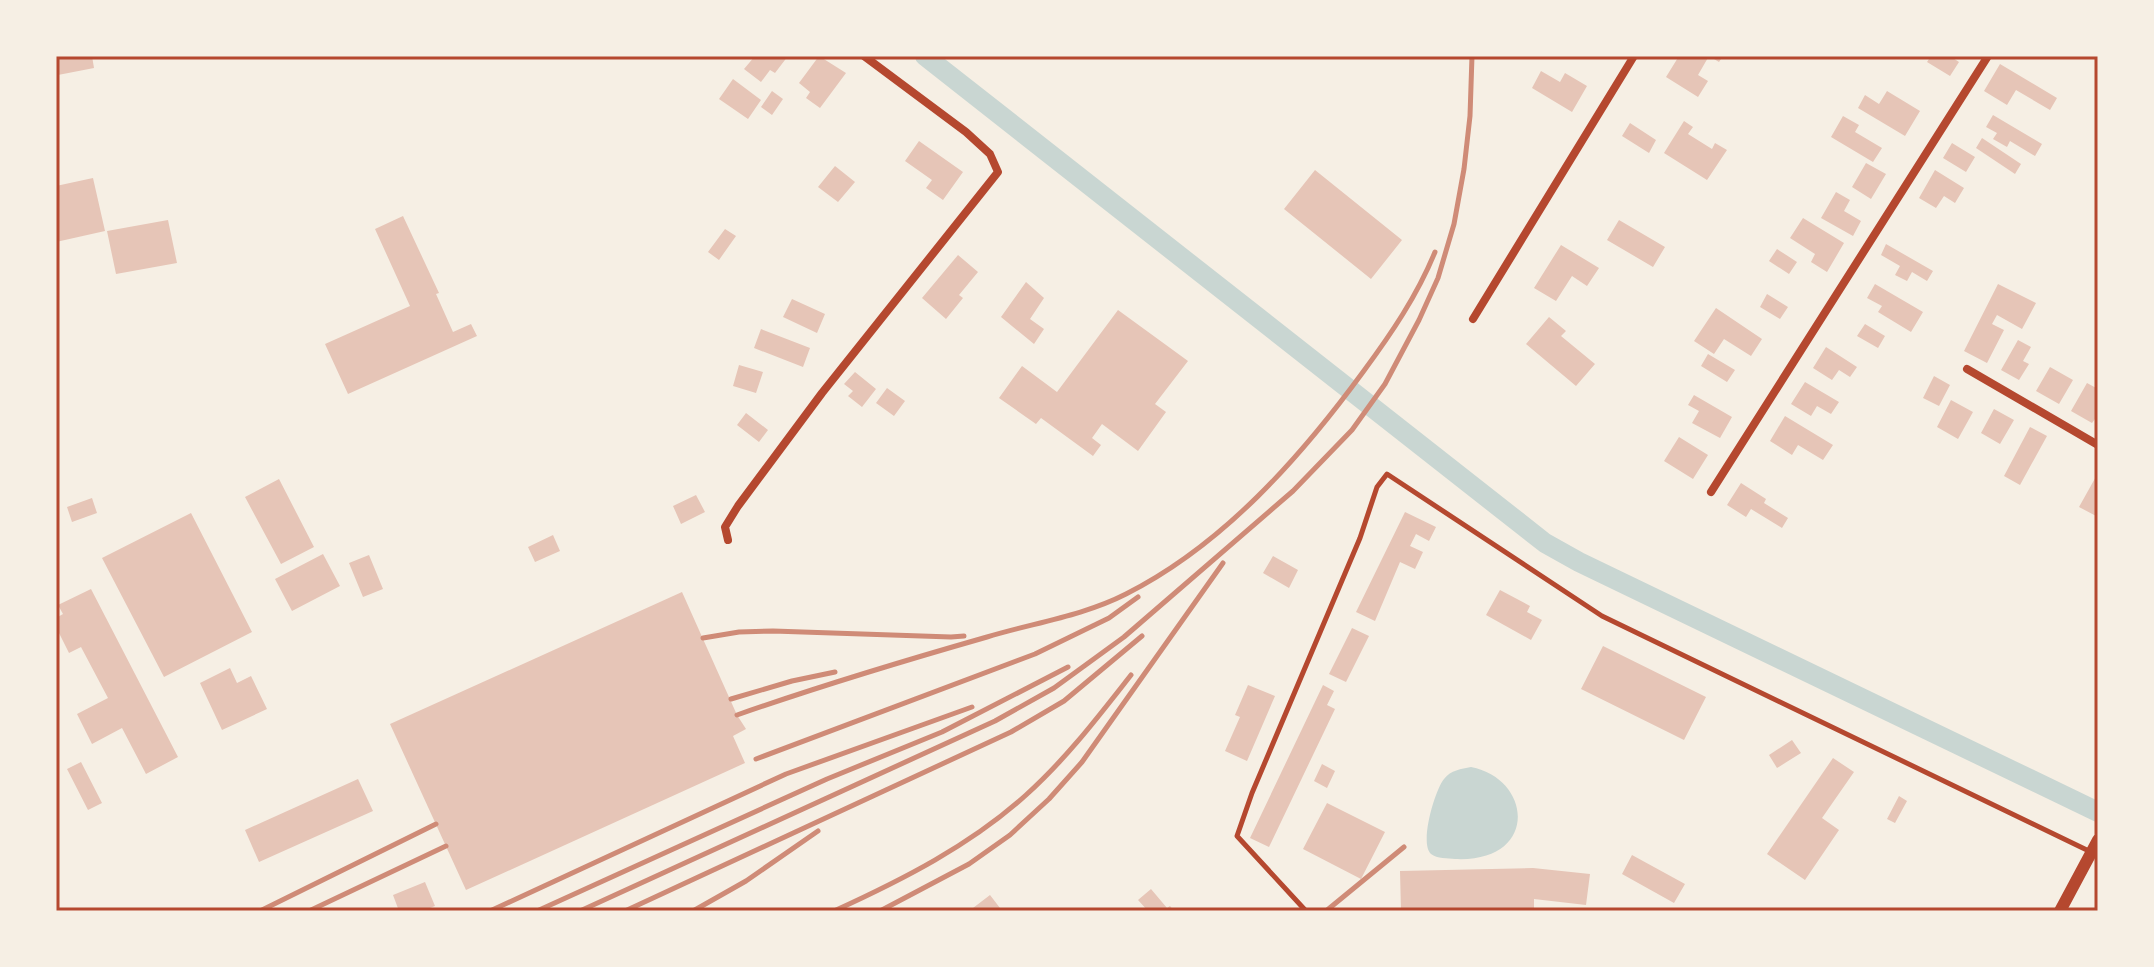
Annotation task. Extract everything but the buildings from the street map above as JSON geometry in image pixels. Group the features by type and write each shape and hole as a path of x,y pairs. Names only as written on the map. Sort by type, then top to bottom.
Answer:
{"street":[{"path":"728,540 725,527 738,506 822,393 998,172 990,154 966,132 864,56"},
{"path":"1473,319 1634,56"},
{"path":"1711,492 1988,56"},
{"path":"1967,369 2098,445"},
{"path":"2060,911 2096,849"}],"lane":[{"path":"1306,911 1237,836 1252,793 1360,538 1377,487 1387,474 1602,616 2096,849"}],"shaded area":[{"path":"1471,767 1492,775 1506,787 1515,802 1518,819 1513,835 1502,848 1482,857 1455,859 1433,856 1428,848 1427,828 1436,794 1450,774"}],"waterway":[{"path":"925,56 1545,543 2098,812"}],"railway":[{"path":"580,911 995,721 1054,688 1124,637 1293,491 1352,430 1385,384 1438,278 1454,224 1464,169 1472,56"},
{"path":"737,715 893,665 1093,608 1161,574 1227,525 1313,436 1393,329 1435,252"},
{"path":"880,911 969,864 1010,835 1049,799 1082,762 1223,563"},
{"path":"756,759 1035,654 1109,618 1138,597"},
{"path":"703,638 773,631 964,636"},
{"path":"625,911 1011,732 1064,701 1142,636"},
{"path":"537,911 827,779 942,732 1068,667"},
{"path":"731,699 835,672"},
{"path":"834,911 935,860 1005,813 1068,752 1131,675"},
{"path":"490,911 786,774 972,707"},
{"path":"260,911 436,824"},
{"path":"693,911 746,881 818,831"},
{"path":"309,911 446,846"},
{"path":"1326,911 1404,847"}]}
